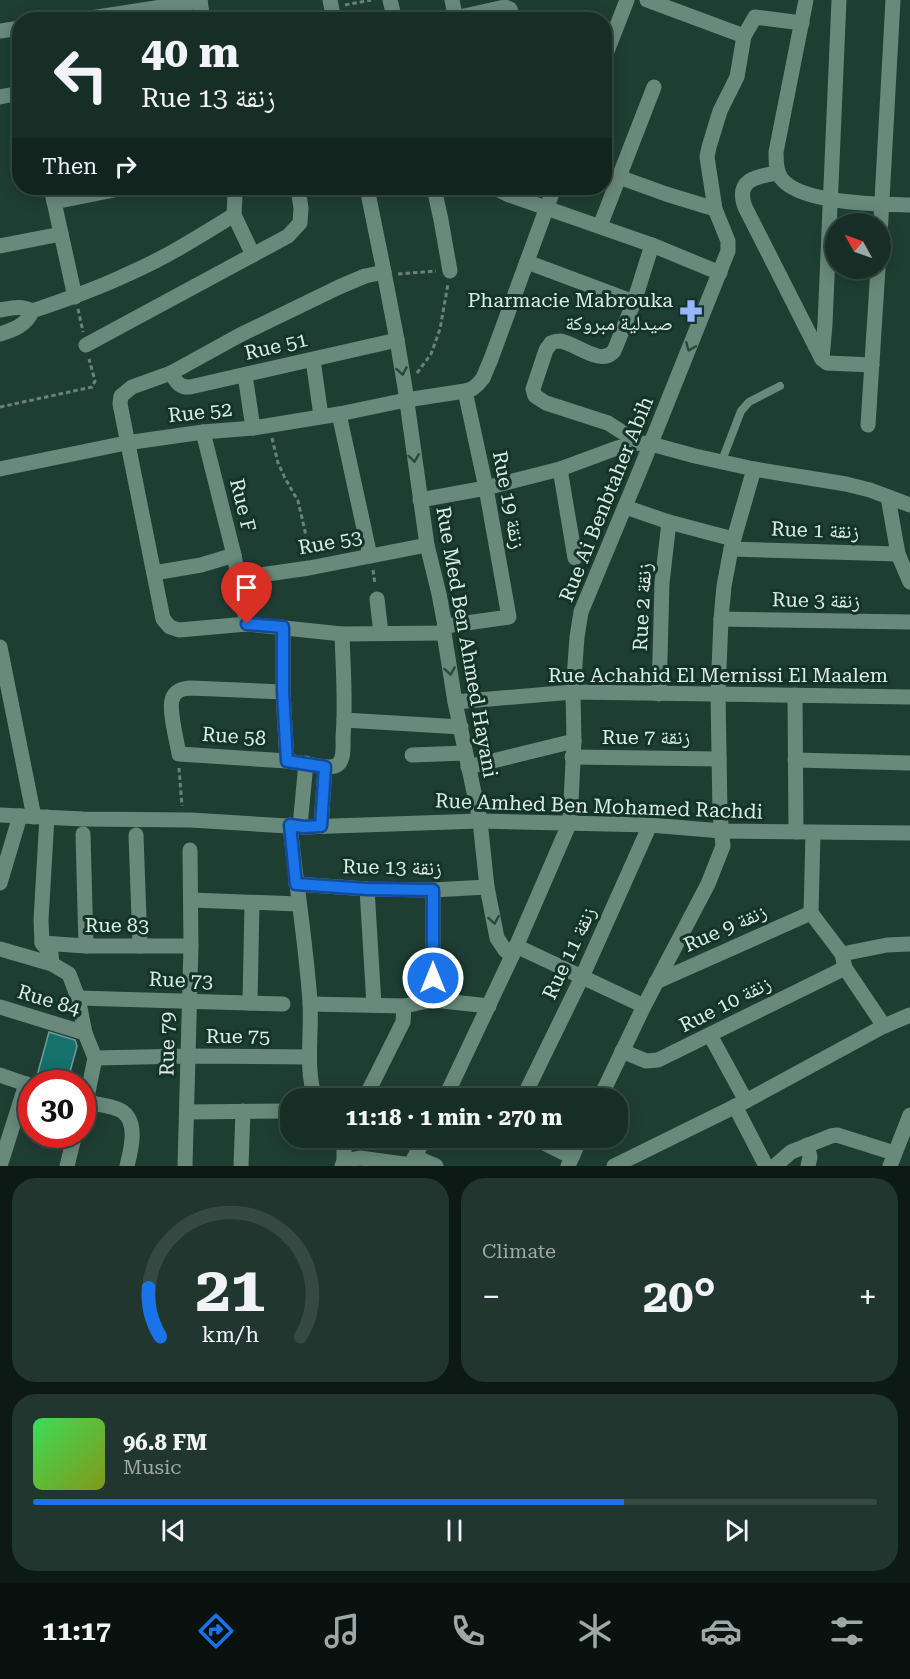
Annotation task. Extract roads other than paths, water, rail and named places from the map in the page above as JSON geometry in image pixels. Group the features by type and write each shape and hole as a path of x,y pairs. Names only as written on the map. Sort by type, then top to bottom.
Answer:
{"street":[{"path":"612,37 627,0"},
{"path":"647,0 744,36 755,17 802,23"},
{"path":"806,0 776,152 778,173 794,189 818,198 910,205"},
{"path":"822,359 839,0"},
{"path":"882,213 893,0"},
{"path":"129,12 200,1"},
{"path":"484,12 505,7 511,12"},
{"name":"Rue Ai Benbtaher Abih","path":"570,822 573,692 581,612 625,507 645,444 720,273 729,246 715,209 708,165 708,147 720,111 737,77 744,36"},
{"path":"600,226 654,87"},
{"path":"778,173 750,180 742,191 743,200 822,359 827,363 872,365"},
{"path":"619,177 715,209"},
{"path":"53,195 75,297"},
{"path":"235,195 234,215 253,255"},
{"path":"86,345 288,236 300,223 299,195"},
{"name":"Rue Med Ben Ahmed Hayani","path":"368,195 385,273 405,394 426,544 445,630 455,702 480,821 487,887 497,938 505,950 514,951"},
{"path":"436,195 450,271"},
{"path":"509,195 652,245 720,273"},
{"path":"465,391 472,389 483,378 551,195"},
{"path":"0,310 20,307 32,311 75,297 130,274 205,234 234,215"},
{"path":"0,246 61,234"},
{"path":"652,245 634,302 611,355 599,357 560,341 551,343 546,350 533,389 535,396 546,403 603,421 645,444 754,469 846,484 910,505"},
{"path":"526,262 634,302"},
{"path":"385,273 365,276 339,287 240,335 171,373 132,387 121,396 120,404 126,443 163,619 170,627 179,630 247,624 342,634 445,630"},
{"path":"868,425 877,279"},
{"path":"0,334 21,326 32,311"},
{"name":"Rue 51","path":"171,373 180,386 185,388 396,340"},
{"path":"313,360 321,416"},
{"path":"245,375 253,428"},
{"name":"Rue 52","path":"0,469 126,443 203,432 253,428 339,414 405,394 465,391"},
{"name":"Rue 19 زنقة","path":"445,630 509,617 486,488 465,391"},
{"path":"339,414 370,556"},
{"name":"Rue F","path":"203,432 240,578 247,624"},
{"path":"420,500 486,488 560,469 617,448 645,444"},
{"path":"560,469 575,558"},
{"path":"605,1088 718,861 723,846 718,693 721,619 724,586 732,544 754,469"},
{"path":"888,496 898,554 910,582"},
{"name":"Rue 1 زنقة","path":"625,507 732,544 898,554"},
{"name":"Rue 2 زنقة","path":"659,694 662,583 669,522"},
{"name":"Rue 53","path":"240,578 309,568 426,544"},
{"path":"154,573 201,565 234,555"},
{"path":"378,600 381,633"},
{"name":"Rue 3 زنقة","path":"721,619 910,622"},
{"path":"283,627 283,692 287,761"},
{"path":"321,826 325,767 335,766 341,760 345,720 342,634"},
{"path":"0,647 33,817 42,943 51,954 52,964"},
{"name":"Rue 58","path":"283,692 186,688 177,692 172,699 179,754 287,761 325,767"},
{"name":"Rue Achahid El Mernissi El Maalem","path":"455,702 573,692 910,697"},
{"path":"795,695 796,832"},
{"path":"345,720 461,727"},
{"path":"412,755 466,760 573,741"},
{"name":"Rue 7 زنقة","path":"572,757 720,759"},
{"path":"795,760 910,763"},
{"path":"306,763 295,825 296,884 310,1004 309,1057 312,1088"},
{"name":"Rue Amhed Ben Mohamed Rachdi","path":"0,815 182,819 321,826 480,821 570,822 722,831 910,833"},
{"path":"0,883 33,817"},
{"path":"453,1088 570,822"},
{"name":"Rue 11 زنقة","path":"528,1088 582,977 650,825"},
{"path":"813,833 811,913 884,1026"},
{"path":"83,834 86,946"},
{"path":"136,835 140,946"},
{"name":"Rue 79","path":"185,1166 191,946 190,850"},
{"name":"Rue 13 زنقة","path":"296,884 367,889 433,890 487,887"},
{"path":"367,889 374,1005"},
{"path":"433,890 433,1000"},
{"path":"191,900 299,904"},
{"path":"249,1003 252,903"},
{"name":"Rue 9 زنقة","path":"656,982 811,913"},
{"name":"Rue 83","path":"42,943 86,946 191,946"},
{"name":"Rue 10 زنقة","path":"622,1051 642,1060 658,1060 710,1035 844,961 887,945 910,944"},
{"path":"0,949 52,964 69,975 78,998 85,1033 95,1058 92,1070"},
{"path":"514,951 582,977 644,1006"},
{"name":"Rue 73","path":"78,998 283,1004"},
{"path":"310,1004 404,1006 433,1000 489,1006"},
{"path":"370,1088 403,1022 404,1006"},
{"name":"Rue 84","path":"0,1007 85,1033"},
{"path":"614,1166 741,1104 884,1026 910,1015"},
{"path":"710,1035 766,1166"},
{"name":"Rue 75","path":"95,1058 309,1057"},
{"path":"0,1075 18,1081"},
{"path":"96,1104 122,1111 130,1119 132,1126 127,1166"},
{"path":"241,1166 243,1111"},
{"path":"187,1112 280,1111"},
{"path":"775,1166 790,1152 837,1135 892,1160 910,1115"},
{"path":"0,1166 18,1116"},
{"path":"807,1145 810,1157 808,1166"},
{"path":"67,1166 72,1148"},
{"path":"344,1148 343,1163 360,1158 436,1166"},
{"path":"412,1163 420,1148"},
{"path":"549,1148 570,1162 576,1148"}],"lane":[{"path":"721,462 741,411 748,402 780,386"}],"place":[{"name":"Pharmacie Mabrouka صيدلية مبروكة","path":"691,311"}]}
